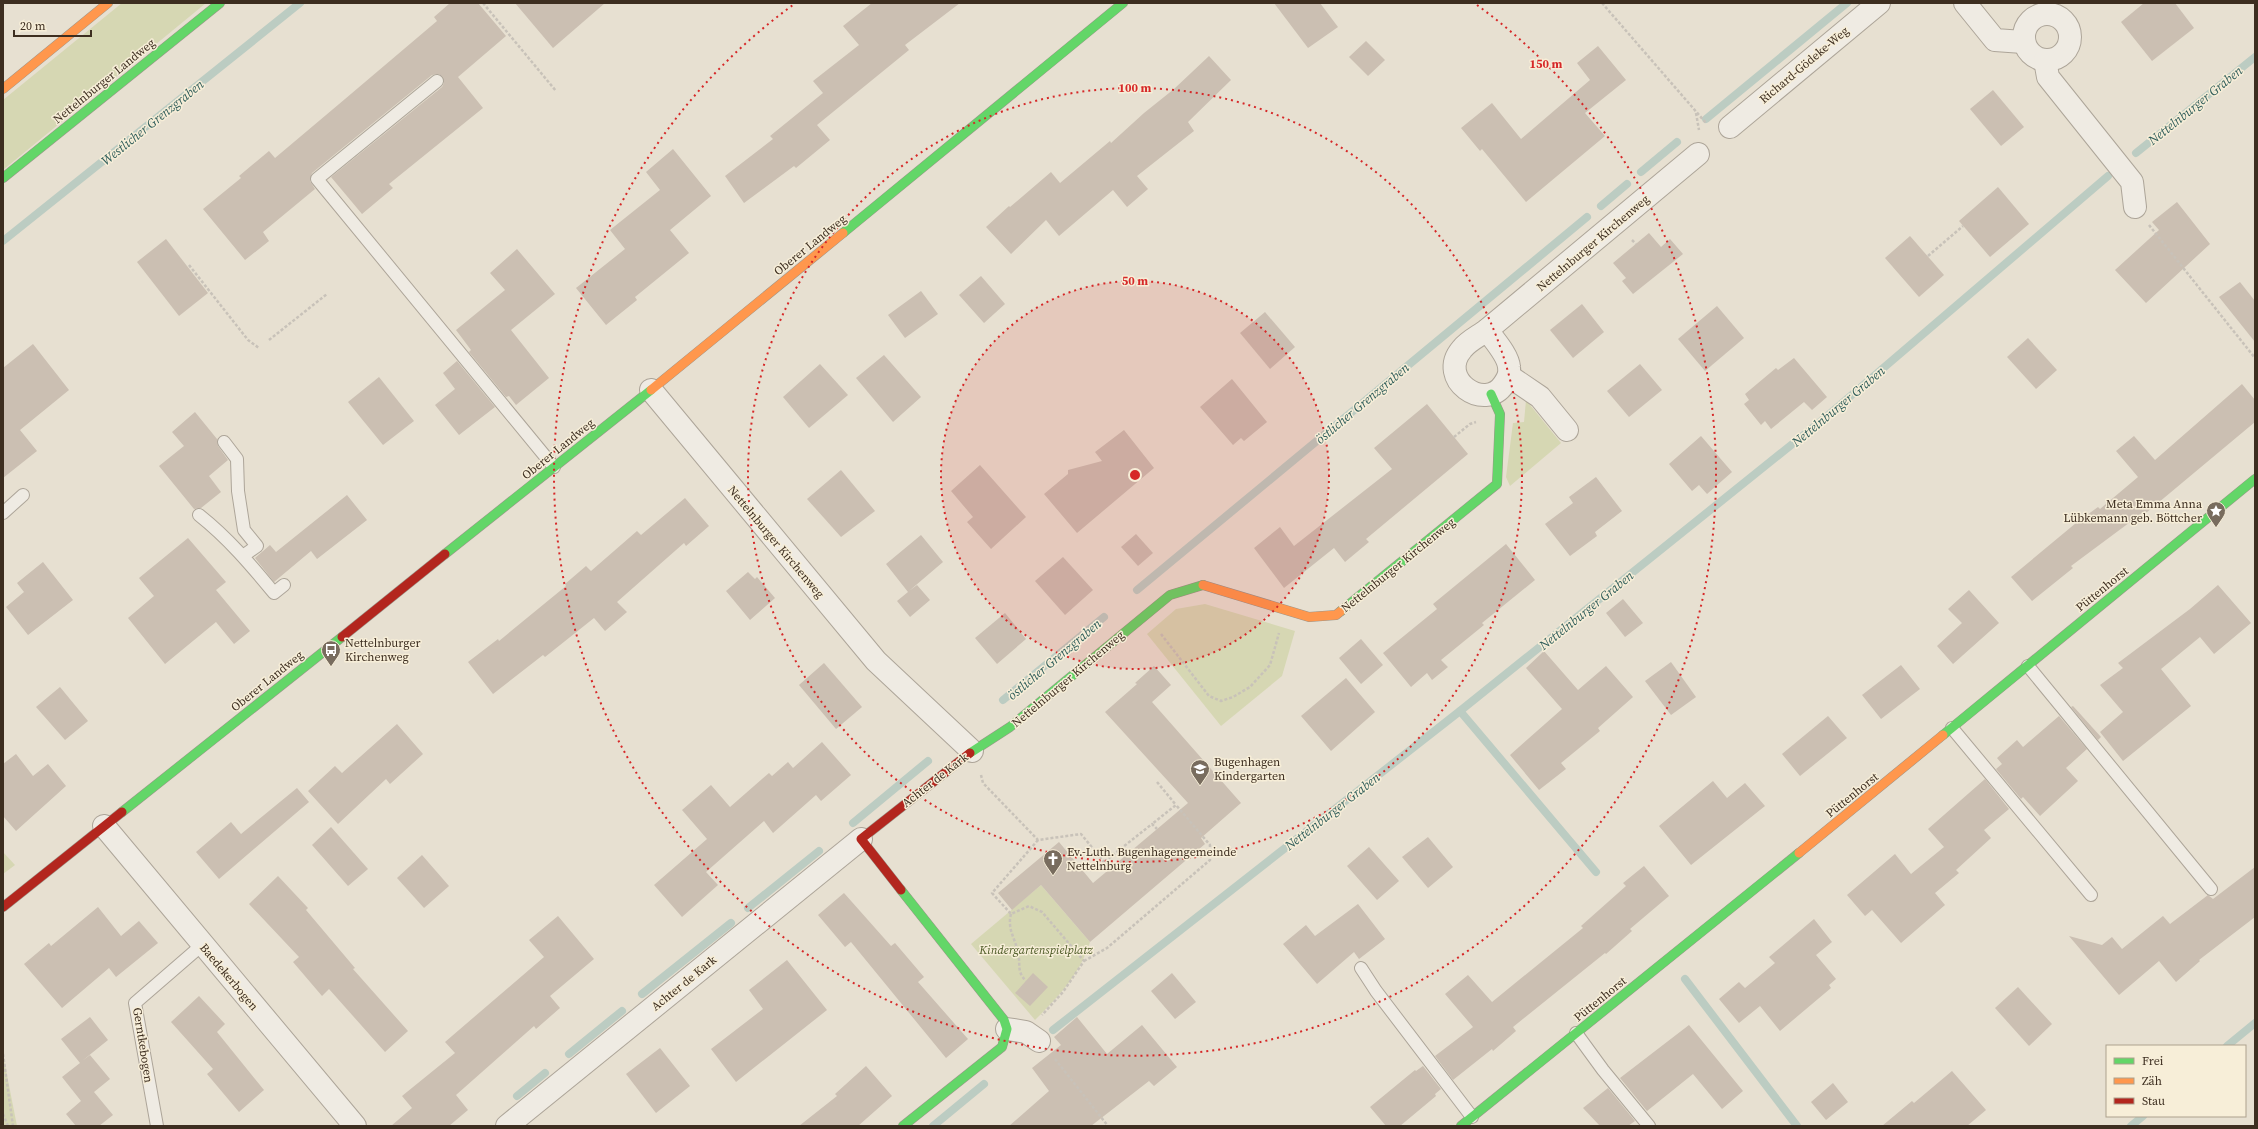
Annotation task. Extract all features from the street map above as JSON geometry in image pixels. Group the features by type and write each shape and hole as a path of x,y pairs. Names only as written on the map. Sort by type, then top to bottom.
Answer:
{"street":[{"path":"3,89 108,3"},
{"name":"Nettelnburger Landweg","path":"3,178 220,3"},
{"name":"Oberer Landweg","path":"3,907 651,390 1123,3"},
{"name":"Richard-Gödeke-Weg","path":"1719,126 1879,3"},
{"path":"1965,3 1995,40 2023,42"},
{"path":"2061,9 2063,20 2070,32 2068,46 2059,57 2045,60 2031,55 2023,42 2025,27 2030,21 2042,14 2061,9"},
{"path":"2045,60 2048,77 2132,182 2135,207"},
{"name":"Nettelnburger Kirchenweg","path":"651,390 876,661 972,751 1010,727 1170,595 1202,585 1309,617 1336,615 1497,484 1500,414 1491,394 1469,392 1459,381 1455,369 1456,358 1462,348 1487,330 1698,154"},
{"path":"1487,330 1510,365 1509,376 1502,387 1491,394"},
{"path":"1509,376 1540,397 1567,430"},
{"name":"Püttenhorst","path":"1461,1126 1952,728 2255,479"},
{"name":"Achter de Kark","path":"507,1126 972,751"},
{"name":"Baedekerbogen","path":"104,826 355,1126"},
{"path":"861,839 1004,1020 1024,1034 1002,1047 903,1126"}],"lane":[{"path":"437,81 317,179 554,467"},
{"path":"224,442 237,459 238,491 244,530 257,546 243,556"},
{"path":"3,513 22,495"},
{"path":"199,515 218,530 243,556 274,593 284,585"},
{"path":"2028,666 2211,889"},
{"path":"1952,728 2091,895"},
{"name":"Gerntkebogen","path":"157,1126 134,1003 202,945"},
{"path":"1361,968 1376,991 1472,1117"},
{"path":"1576,1033 1603,1070 1649,1126"}],"path":[{"path":"483,3 556,91"},
{"path":"1602,3 1719,126"},
{"path":"2135,207 2255,358"},
{"path":"1928,256 1963,226"},
{"path":"189,265 248,340 259,348"},
{"path":"269,340 327,294"},
{"path":"1146,615 1209,696 1221,701 1233,697 1250,687 1270,665 1286,610"},
{"path":"972,751 984,783 1038,840"},
{"path":"1108,1126 1024,1034 1062,993 1084,961 1107,948 1210,860 1210,845 1157,782"},
{"path":"1104,862 1176,805"},
{"path":"1152,824 1157,829"},
{"path":"1026,981 1018,970 1018,953 1011,933 1011,914 992,893 1038,840 1081,834 1110,869"},
{"path":"1011,914 1029,906 1042,912 1084,961"},
{"path":"3,1054 13,1126"},
{"path":"3,1114 8,1126"}],"green space":[{"path":"122,3 206,3 3,170 3,100"},
{"path":"1526,400 1561,443 1510,486 1506,477 1513,423 1524,422"},
{"path":"1205,604 1295,631 1282,676 1221,726 1147,634 1176,609"},
{"path":"3,852 15,865 3,874"},
{"name":"Kindergartenspielplatz","path":"1041,885 1090,942 1081,964 1068,984 1035,1020 971,944"},
{"path":"3,1055 17,1126 3,1126"}],"building":[{"path":"450,3 478,3 506,36 458,77 483,108 389,184 393,188 362,214 331,177 442,87 444,83 443,77 439,74 432,75 312,173 310,181 315,189 263,232 269,241 245,260 203,209 241,178 239,176 269,151 275,158 437,21 434,17"},
{"path":"515,3 605,3 553,48"},
{"path":"872,3 960,3 905,45 909,50 817,125 830,140 796,168 794,166 744,203 725,176 773,139 770,136 823,93 813,81 859,45 843,26"},
{"path":"1274,3 1320,3 1338,27 1308,48"},
{"path":"2144,3 2175,3 2194,28 2152,61 2121,22"},
{"path":"1366,41 1385,60 1368,76 1349,57"},
{"path":"1598,46 1626,80 1585,113 1605,136 1526,202 1482,149 1480,151 1461,128 1492,103 1521,139 1590,80 1577,63"},
{"path":"1209,56 1231,80 1188,122 1194,131 1137,176 1148,189 1127,207 1113,190 1059,236 1046,220 1011,254 986,227 1051,172 1060,183 1110,141 1111,143 1144,113 1174,89"},
{"path":"1993,90 2024,127 2001,146 1970,109"},
{"path":"673,149 711,196 670,230 689,253 635,297 637,300 606,325 576,288 625,249 610,230 660,190 646,172"},
{"path":"1998,187 2029,224 1990,257 1959,221"},
{"path":"2177,202 2210,244 2146,303 2115,270 2159,230 2152,222"},
{"path":"1649,233 1661,247 1670,239 1683,254 1633,294 1622,281 1626,278 1613,263"},
{"path":"1910,236 1944,275 1919,297 1885,258"},
{"path":"166,239 208,293 179,316 137,262"},
{"path":"517,249 555,294 511,330 549,378 516,405 509,396 506,397 469,352 471,350 456,330 505,290 490,273"},
{"path":"981,276 1005,304 984,323 959,295"},
{"path":"2240,282 2255,301 2255,342 2219,297"},
{"path":"921,291 938,314 905,338 888,315"},
{"path":"1582,304 1604,332 1573,358 1550,330"},
{"path":"1717,306 1744,338 1705,371 1678,339"},
{"path":"1265,312 1295,347 1270,369 1240,333"},
{"path":"2028,338 2057,370 2036,389 2007,357"},
{"path":"33,344 69,390 20,430 37,451 3,478 3,368"},
{"path":"884,355 921,397 893,422 856,378"},
{"path":"1794,358 1827,397 1812,410 1804,402 1771,429 1765,421 1761,425 1744,404 1749,400 1745,394 1776,368 1778,370"},
{"path":"457,361 495,407 459,435 435,405 455,389 443,373"},
{"path":"820,364 848,395 809,428 783,397"},
{"path":"1640,364 1662,390 1629,417 1607,391"},
{"path":"379,377 414,421 383,445 348,402"},
{"path":"1232,379 1267,422 1244,441 1241,438 1233,445 1200,407"},
{"path":"2242,384 2255,400 2255,422 2146,513 2145,511 2071,566 2073,568 2032,601 2011,577 2076,523 2098,507 2100,509 2138,477 2116,451 2134,436 2155,460"},
{"path":"1427,404 1468,454 1366,539 1369,542 1345,562 1334,548 1284,588 1254,548 1280,527 1294,546 1392,469 1374,448"},
{"path":"195,412 217,439 218,446 228,460 209,476 221,492 201,508 194,509 159,466 184,446 172,432"},
{"path":"1124,430 1154,468 1077,533 1044,494 1068,474 1068,470 1102,461 1095,452"},
{"path":"1701,436 1732,472 1707,494 1699,485 1692,491 1669,464"},
{"path":"980,465 1026,517 991,549 967,522 973,517 951,491"},
{"path":"841,470 875,511 841,537 807,499"},
{"path":"1596,477 1622,511 1595,532 1597,536 1570,556 1545,524 1573,503 1569,497"},
{"path":"347,495 367,520 317,559 311,551 274,582 255,558 270,545 276,552"},
{"path":"685,498 709,526 686,546 684,543 617,602 627,612 605,631 594,618 545,657 543,655 493,694 468,662 498,639 499,641 566,586 565,584 586,566 591,571 637,531 641,535"},
{"path":"1136,534 1153,553 1138,566 1121,547"},
{"path":"921,535 943,562 909,591 917,585 930,600 910,617 897,601 908,592 886,564"},
{"path":"188,538 226,582 216,590 250,631 234,644 216,622 165,664 128,618 154,596 139,578"},
{"path":"1506,544 1535,580 1482,623 1484,625 1441,660 1448,667 1432,680 1427,673 1411,687 1383,653 1437,609 1433,604"},
{"path":"1063,557 1093,590 1065,615 1035,581"},
{"path":"43,562 73,600 28,635 6,607 24,592 17,583"},
{"path":"748,572 755,579 757,577 775,598 750,620 726,591"},
{"path":"2218,585 2251,623 2214,654 2200,637 2161,669 2191,706 2123,761 2100,732 2123,712 2100,685 2123,668 2118,663 2190,609"},
{"path":"1969,590 1999,623 1953,664 1937,646 1962,623 1948,609"},
{"path":"1623,599 1643,623 1625,637 1606,613"},
{"path":"1005,613 1026,639 997,664 975,638"},
{"path":"1361,639 1383,665 1361,684 1339,658"},
{"path":"1544,651 1578,690 1606,666 1633,697 1598,728 1600,731 1561,763 1566,769 1539,790 1510,755 1562,709 1526,668"},
{"path":"1671,662 1696,697 1671,715 1645,681"},
{"path":"824,663 862,707 836,729 799,685"},
{"path":"1901,665 1920,689 1881,719 1862,695"},
{"path":"1154,666 1171,685 1152,702 1241,803 1201,838 1205,844 1090,942 1041,885 1012,910 998,893 1059,842 1093,883 1188,803 1105,712 1137,684 1135,683"},
{"path":"1346,678 1375,712 1331,751 1301,716"},
{"path":"60,687 88,721 65,740 36,707"},
{"path":"2073,706 2101,737 2098,740 2071,707"},
{"path":"1828,716 1847,738 1800,776 1782,754"},
{"path":"2059,716 2087,749 2066,768 2078,781 2040,816 2023,797 2021,799 1996,769 2002,764 1997,758 2017,740 2023,747"},
{"path":"397,724 423,754 390,784 386,779 338,824 308,791 335,766 342,773"},
{"path":"822,742 851,775 821,801 816,795 773,833 764,821 706,872 718,885 682,917 654,885 707,839 682,810 711,785 730,807 769,773 772,776 788,762 793,768"},
{"path":"16,754 33,776 48,764 66,786 16,831 3,816 3,764"},
{"path":"1985,779 2009,809 1984,830 1991,838 1956,870 1959,873 1935,893 1945,905 1901,943 1872,910 1865,916 1847,895 1895,854 1911,874 1944,847 1928,829"},
{"path":"1713,781 1727,798 1745,783 1765,806 1691,865 1659,826"},
{"path":"297,788 309,802 219,879 196,852 231,822 241,834"},
{"path":"331,827 368,869 348,886 312,845"},
{"path":"1428,837 1453,867 1428,888 1402,857"},
{"path":"1369,847 1399,881 1377,900 1347,866"},
{"path":"422,855 449,886 424,908 397,878"},
{"path":"1644,866 1669,896 1630,929 1632,931 1606,954 1605,953 1513,1027 1516,1031 1493,1051 1492,1049 1453,1080 1435,1056 1473,1027 1445,994 1468,975 1492,1002 1583,928 1581,926 1626,886 1623,883"},
{"path":"2255,867 2255,917 2199,960 2200,961 2176,982 2159,961 2119,995 2069,936 2102,945 2112,937 2122,949 2163,916 2170,924 2208,895 2213,899"},
{"path":"278,876 308,908 306,910 355,968 353,969 408,1031 385,1052 329,989 322,996 293,962 299,957 249,904"},
{"path":"844,893 891,946 895,943 924,977 918,982 968,1039 946,1058 851,942 845,947 818,915"},
{"path":"1358,904 1385,939 1359,959 1354,952 1317,984 1283,944 1306,925 1315,936"},
{"path":"98,907 121,936 139,921 158,943 116,977 109,968 62,1008 24,964 49,943 51,946"},
{"path":"558,916 594,959 550,996 560,1008 536,1029 534,1026 456,1095 468,1110 449,1126 391,1126 412,1108 402,1096 455,1053 445,1042 544,957 529,940"},
{"path":"1814,919 1832,942 1816,955 1836,979 1829,985 1831,988 1780,1031 1760,1006 1739,1023 1719,999 1739,982 1745,988 1775,963 1769,957"},
{"path":"787,960 827,1010 736,1082 711,1049 763,1009 749,990"},
{"path":"1033,973 1048,987 1030,1006 1015,993"},
{"path":"1172,973 1196,1002 1175,1019 1151,991"},
{"path":"2018,987 2052,1024 2029,1046 1995,1008"},
{"path":"199,996 225,1024 217,1032 264,1090 239,1112 207,1074 213,1069 171,1022"},
{"path":"90,1017 108,1040 82,1061 90,1055 110,1079 94,1092 113,1115 99,1126 76,1126 66,1114 81,1101 62,1077 80,1063 61,1039"},
{"path":"1077,1017 1107,1054 1142,1025 1177,1067 1154,1086 1149,1081 1091,1126 1009,1126 1049,1091 1032,1068 1061,1045 1054,1037"},
{"path":"1689,1025 1743,1091 1722,1109 1693,1074 1647,1111 1620,1078"},
{"path":"660,1048 690,1086 656,1113 626,1074"},
{"path":"866,1066 892,1096 858,1126 799,1126 837,1096 835,1094"},
{"path":"1423,1066 1441,1089 1435,1094 1436,1096 1400,1126 1386,1126 1370,1107 1415,1070 1416,1071"},
{"path":"1952,1071 1986,1110 1967,1126 1882,1126 1912,1101 1914,1103"},
{"path":"1833,1083 1848,1102 1826,1120 1811,1102"},
{"path":"1608,1088 1635,1121 1628,1126 1600,1126 1583,1108"}],"waterway":[{"name":"Westlicher Grenzgraben","path":"3,241 300,3"},
{"path":"1706,119 1847,3"},
{"name":"Nettelnburger Graben","path":"2136,153 2255,57"},
{"name":"östlicher Grenzgraben","path":"1641,172 1677,142"},
{"name":"Nettelnburger Graben","path":"1053,1030 1460,711 1826,417 2108,176"},
{"name":"östlicher Grenzgraben","path":"1601,206 1627,184"},
{"name":"östlicher Grenzgraben","path":"1137,590 1587,217"},
{"name":"östlicher Grenzgraben","path":"1003,700 1104,617"},
{"path":"1460,711 1596,872"},
{"path":"853,823 928,761"},
{"path":"748,908 819,851"},
{"path":"642,994 731,923"},
{"path":"1685,979 1797,1126"},
{"path":"569,1054 622,1011"},
{"path":"2228,1045 2255,1023"},
{"path":"517,1096 545,1073"},
{"path":"933,1126 984,1084"},
{"path":"2131,1126 2142,1117"}],"traffic: fast":[{"path":"3,178 220,3"},
{"path":"843,233 1123,3"},
{"path":"445,554 651,390"},
{"path":"1341,611 1497,484 1500,414 1491,394"},
{"path":"1943,735 2255,479"},
{"path":"970,753 1010,727 1170,595 1203,585"},
{"path":"122,812 342,637"},
{"path":"1461,1126 1799,853"},
{"path":"901,890 1004,1020 1007,1029 1002,1047 903,1126"}],"traffic: slow":[{"path":"3,89 108,3"},
{"path":"651,390 843,233"},
{"path":"1203,585 1309,617 1336,615 1341,611"},
{"path":"1799,853 1943,735"}],"traffic: jam":[{"path":"342,637 445,554"},
{"path":"901,890 861,839 970,753"},
{"path":"3,907 122,812"}],"place":[{"name":"Meta Emma Anna Lübkemann geb. Böttcher","path":"2216,528"},
{"name":"Nettelnburger Kirchenweg","path":"331,667"},
{"name":"Bugenhagen Kindergarten","path":"1200,786"},
{"name":"Ev.-Luth. Bugenhagengemeinde Nettelnburg","path":"1053,876"}]}
